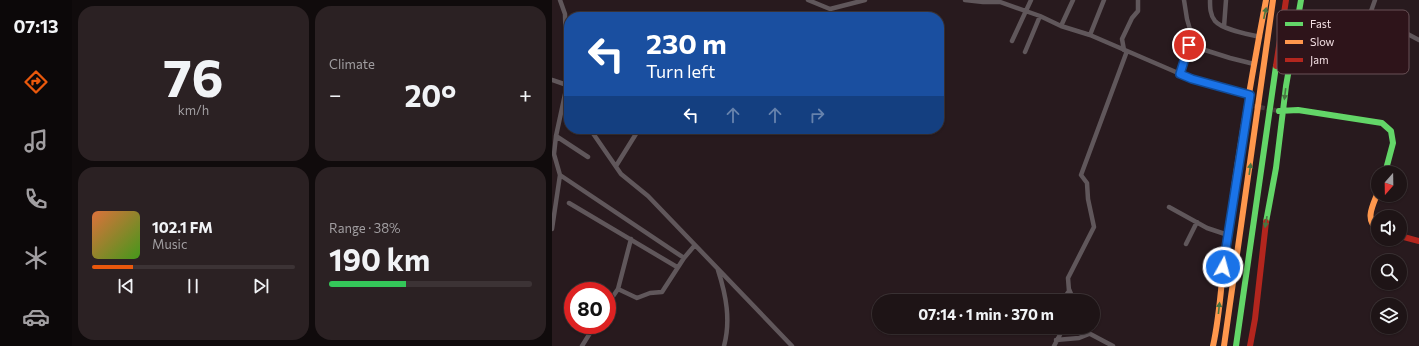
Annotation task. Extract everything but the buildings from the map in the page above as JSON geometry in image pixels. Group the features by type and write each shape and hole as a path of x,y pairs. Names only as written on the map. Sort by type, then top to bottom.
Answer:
{"main road":[{"path":"1213,346 1218,323 1228,236 1251,106 1250,95 1254,64 1266,0"},
{"path":"1224,346 1273,0"},
{"path":"1285,10 1286,0"},
{"path":"1299,10 1301,0"},
{"path":"1236,346 1277,62"},
{"path":"1250,346 1255,319 1264,234 1276,168 1281,110 1288,74"},
{"path":"1281,110 1298,110 1334,114 1382,123 1391,131 1393,143 1387,166"},
{"path":"1371,211 1369,217 1371,222"},
{"path":"1407,238 1419,241"}],"street":[{"path":"560,0 564,12"},
{"path":"808,0 830,9 865,0"},
{"path":"842,5 844,0"},
{"path":"965,0 1000,1 1040,16 1061,26 1090,35 1192,79 1250,95"},
{"path":"1012,41 1031,0"},
{"path":"1061,26 1073,0"},
{"path":"1090,35 1104,0"},
{"path":"1067,294 1069,291 1068,278 1094,227 1088,199 1087,183 1081,175 1126,50 1122,39 1132,18 1138,10 1138,0"},
{"path":"1180,74 1191,33 1186,19 1184,0"},
{"path":"1210,0 1210,11 1215,21 1224,27 1260,37"},
{"path":"1224,27 1226,0"},
{"path":"1371,10 1375,0"},
{"path":"1025,52 1040,16"},
{"path":"1409,35 1419,40"},
{"path":"1189,45 1254,64"},
{"path":"552,80 564,84"},
{"path":"552,229 560,175 554,154 556,136 564,99"},
{"path":"594,134 621,174 648,196 792,346"},
{"path":"616,166 636,134"},
{"path":"556,136 588,157"},
{"path":"560,175 684,258"},
{"path":"569,203 677,267"},
{"path":"1169,207 1228,236"},
{"path":"1186,244 1197,222"},
{"path":"616,291 630,239"},
{"path":"618,288 637,298 650,293 662,292 677,267 695,245"},
{"path":"718,269 726,296 727,326 724,346"},
{"path":"1068,287 1071,294"},
{"path":"582,346 589,334"},
{"path":"1054,346 1060,334"},
{"path":"1056,340 1079,338 1088,334 1113,346"}],"tunnel":[{"path":"1254,106 1279,111"}],"traffic: fast":[{"path":"1299,10 1301,0"},
{"path":"1236,346 1276,66"},
{"path":"1266,222 1276,168 1288,74"},
{"path":"1279,111 1298,110 1382,123 1391,131 1393,143 1387,166"}],"traffic: slow":[{"path":"1213,346 1239,158 1266,0"},
{"path":"1224,346 1273,0"},
{"path":"1371,210 1374,202"}],"traffic: jam":[{"path":"1284,10 1286,0"},
{"path":"1276,66 1277,59"},
{"path":"1250,346 1255,319 1266,222"},
{"path":"1407,238 1419,241"}],"route":[{"path":"1189,45 1180,74 1192,79 1250,95 1223,267"}]}
